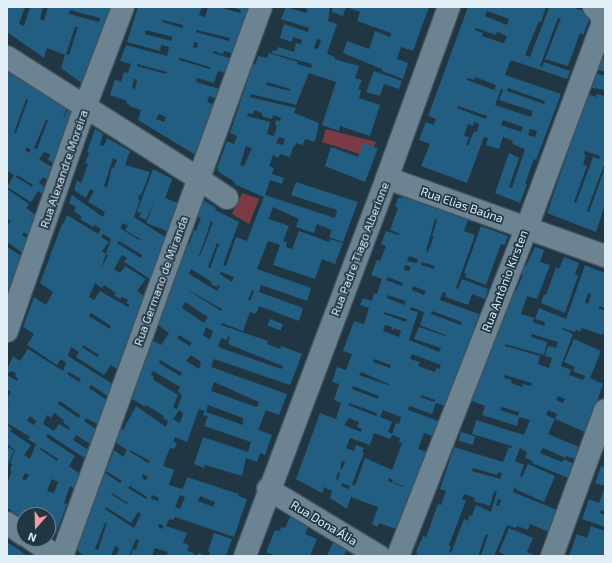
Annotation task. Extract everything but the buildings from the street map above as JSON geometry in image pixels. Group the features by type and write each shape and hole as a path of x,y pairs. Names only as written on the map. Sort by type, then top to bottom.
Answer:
{"street":[{"name":"Rua Alexandre Moreira","path":"7,331 85,107 123,7"},
{"name":"Rua Germano de Miranda","path":"62,556 261,7"},
{"name":"Rua Padre Tiago Alberione","path":"245,556 268,489 387,178 449,7"},
{"name":"Rua Antônio Kirsten","path":"398,556 527,227 602,23 601,14 594,7"},
{"path":"7,57 199,179 226,198"},
{"name":"Rua Elias Baúna","path":"387,178 605,256"},
{"path":"552,556 605,410"},
{"name":"Rua Dona Ália","path":"268,489 379,556"},
{"path":"7,523 16,529"},
{"path":"43,547 56,556"}],"shaded area":[{"path":"326,129 376,142 369,157 322,142"},
{"path":"242,193 259,199 249,224 232,214"}]}
